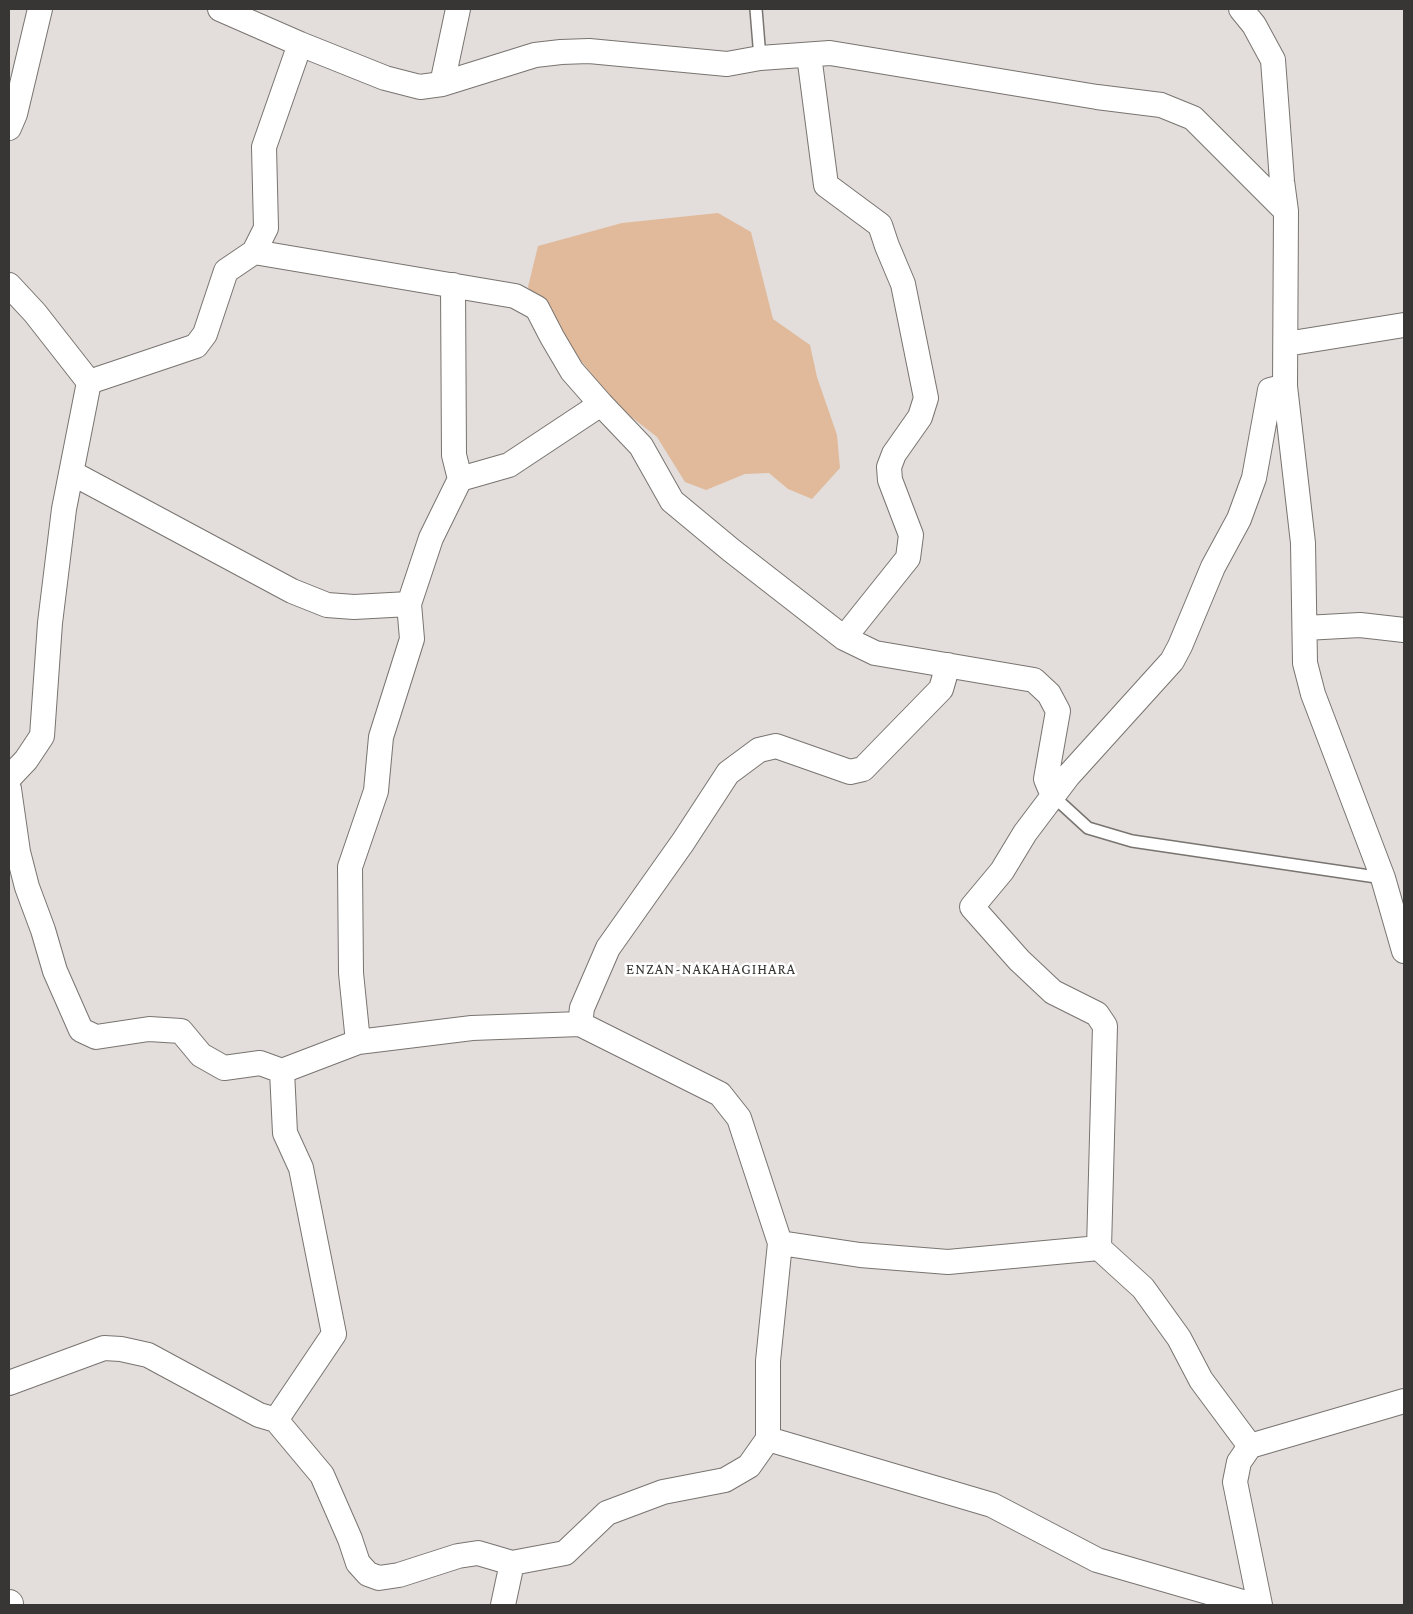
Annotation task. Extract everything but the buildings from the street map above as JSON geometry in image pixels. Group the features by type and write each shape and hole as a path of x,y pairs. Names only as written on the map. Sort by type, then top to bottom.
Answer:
{"street":[{"path":"9,128 15,114 40,9"},
{"path":"220,9 385,78 420,87 442,84 535,55 561,52 589,51 727,64 760,58 830,53 1096,97 1161,105 1193,118 1286,211"},
{"path":"442,84 458,9"},
{"path":"1240,9 1254,25 1273,60 1286,211 1285,386 1303,543 1306,663 1313,694 1393,878 1404,951"},
{"path":"90,382 196,346 205,334 226,271 254,252 266,228 264,147 300,44"},
{"path":"809,55 826,185 880,225 903,284 926,398 920,418 894,454 889,467 890,480 911,535 908,558 844,638"},
{"path":"254,252 515,296 537,308 572,371 641,446 672,501 731,550 844,638 875,653 1034,680 1049,694 1058,711 1046,779 1053,796"},
{"path":"9,285 90,382"},
{"path":"358,1042 351,973 350,867 376,791 381,737 412,639 409,604 431,538 460,479 454,455 453,285"},
{"path":"1286,344 1404,325"},
{"path":"9,778 26,760 42,736 50,623 64,509 90,382"},
{"path":"1099,1248 1106,1026 1097,1014 1053,992 1019,960 972,908 1002,871 1025,833 1068,776 1172,661 1213,567 1239,519 1254,478 1270,390 1285,386"},
{"path":"460,479 509,465 601,404"},
{"path":"72,473 292,591 327,605 354,607 409,604"},
{"path":"1305,628 1360,626 1404,630"},
{"path":"580,1024 582,1008 608,948 683,842 728,773 759,750 776,746 850,772 864,769 941,689 948,665"},
{"path":"9,789 18,852 27,887 43,930 55,971 81,1030 96,1037 149,1028 181,1031 201,1055 224,1068 260,1063 282,1071 358,1042 472,1028 580,1024 720,1094 739,1118 780,1243 768,1362 768,1439 749,1466 724,1480 664,1492 607,1513 565,1553 512,1563 478,1552 458,1556 399,1575 379,1578 368,1574 358,1563 350,1539 322,1475 276,1420 259,1415 148,1355 120,1348 104,1348 9,1383"},
{"path":"276,1420 334,1334 301,1168 285,1133 282,1071"},
{"path":"780,1243 860,1255 948,1262 1099,1248 1143,1288 1179,1338 1201,1380 1250,1446"},
{"path":"1260,1605 1235,1482 1239,1462 1250,1446 1404,1400"},
{"path":"768,1439 992,1505 1097,1560 1253,1605"},
{"path":"503,1605 512,1563"}],"lane":[{"path":"756,9 760,58"},
{"path":"1053,796 1088,828 1132,841 1393,878"}],"shaded area":[{"path":"718,213 751,232 773,319 810,345 817,377 837,435 840,468 812,499 788,489 769,473 745,474 706,490 685,482 657,437 620,408 553,327 528,287 538,246 622,223"}],"district":[{"name":"ENZAN-NAKAHAGIHARA","path":"711,969"}]}
